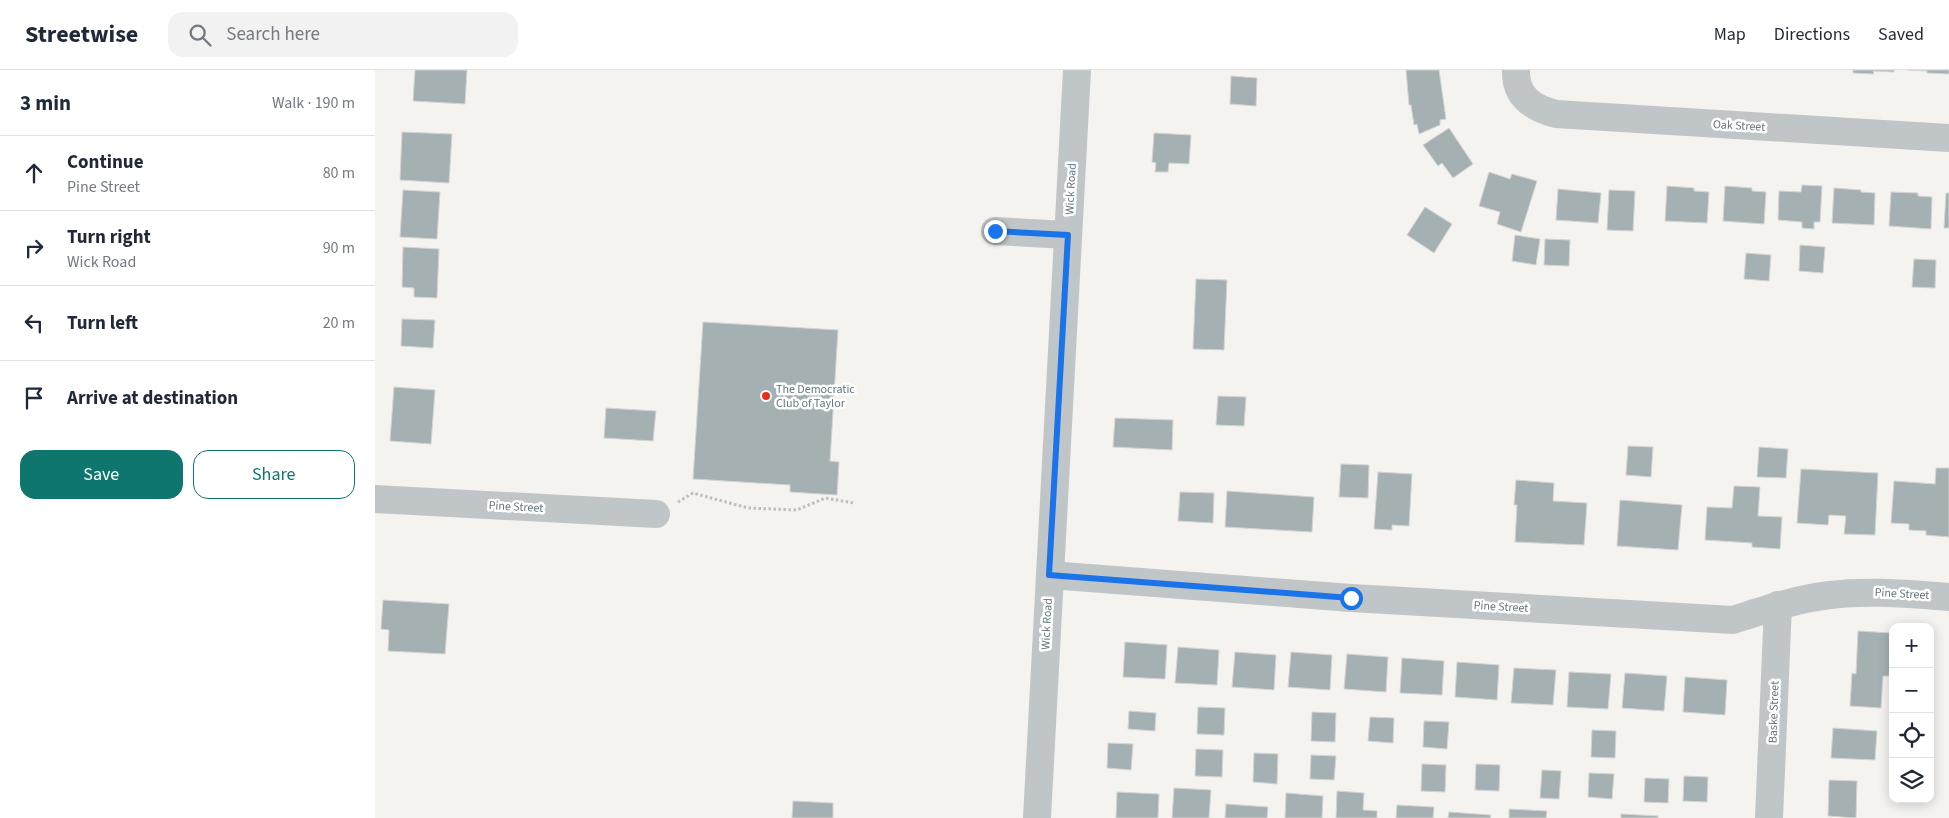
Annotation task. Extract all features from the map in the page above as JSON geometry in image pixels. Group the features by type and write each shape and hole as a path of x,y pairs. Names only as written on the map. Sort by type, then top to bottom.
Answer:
{"street":[{"name":"Wick Road","path":"1037,818 1077,70"},
{"name":"Oak Street","path":"1516,70 1521,93 1530,104 1556,114 1949,138"},
{"path":"995,231 1068,235"},
{"name":"Pine Street","path":"375,499 656,514"},
{"name":"Pine Street","path":"1049,575 1351,598 1733,620 1778,605 1829,595 1857,592 1949,597"},
{"name":"Baske Street","path":"1769,818 1778,605"}],"path":[{"path":"656,514 693,493 748,508 797,510 825,498 854,503"}],"building":[{"path":"415,70 467,70 465,104 413,101"},
{"path":"1406,70 1439,70 1446,119 1440,120 1440,125 1419,134 1417,124 1414,125 1411,105 1409,105"},
{"path":"1853,70 1894,70 1894,72 1873,71 1874,74 1853,73"},
{"path":"1908,70 1949,70 1949,74 1927,73 1927,71"},
{"path":"1231,76 1257,78 1256,106 1230,104"},
{"path":"1449,128 1473,164 1453,178 1442,163 1438,166 1423,145"},
{"path":"402,132 452,134 449,183 400,180"},
{"path":"1154,133 1191,135 1189,164 1169,163 1168,172 1155,172 1156,163 1152,162"},
{"path":"1489,172 1510,179 1512,174 1537,181 1521,232 1497,224 1500,212 1479,206"},
{"path":"1802,185 1822,186 1820,222 1814,222 1814,229 1802,228 1802,222 1778,220 1779,191 1801,192"},
{"path":"1667,186 1694,188 1694,191 1709,192 1707,223 1665,221"},
{"path":"1725,186 1752,188 1752,191 1766,192 1764,224 1723,221"},
{"path":"1834,188 1875,193 1874,225 1832,223"},
{"path":"1558,189 1601,193 1598,223 1556,220"},
{"path":"403,190 440,192 437,239 400,237"},
{"path":"1609,190 1635,191 1633,231 1607,230"},
{"path":"1891,192 1918,193 1918,196 1932,197 1931,229 1889,226"},
{"path":"1946,193 1949,193 1949,228 1944,228"},
{"path":"1425,207 1452,224 1434,253 1407,235"},
{"path":"1515,235 1540,239 1536,265 1512,261"},
{"path":"1545,239 1570,240 1569,266 1544,265"},
{"path":"1800,245 1825,247 1823,273 1799,271"},
{"path":"403,247 439,249 437,298 414,297 414,288 402,287"},
{"path":"1746,253 1771,255 1769,281 1744,279"},
{"path":"1914,259 1936,260 1935,288 1912,287"},
{"path":"1196,279 1227,280 1224,350 1193,349"},
{"path":"402,319 435,320 433,348 401,346"},
{"name":"The Democratic Club of Taylor","path":"703,322 838,330 830,461 839,462 837,495 790,492 790,485 693,479"},
{"path":"394,387 435,390 431,444 390,441"},
{"path":"1218,396 1246,397 1244,426 1216,425"},
{"path":"606,408 656,411 653,441 604,438"},
{"path":"1115,418 1173,420 1172,450 1113,447"},
{"path":"1628,446 1653,447 1651,477 1626,475"},
{"path":"1759,447 1788,449 1786,478 1757,477"},
{"path":"1341,464 1369,465 1368,498 1339,497"},
{"path":"1936,468 1949,468 1949,537 1926,535 1926,531 1909,530 1909,524 1891,523 1894,481 1935,484"},
{"path":"1801,469 1878,473 1875,535 1844,534 1846,516 1829,515 1828,525 1797,523"},
{"path":"1378,472 1412,474 1409,526 1392,525 1392,530 1374,529"},
{"path":"1516,480 1554,483 1553,501 1587,503 1584,545 1515,542 1517,505 1514,505"},
{"path":"1734,486 1760,487 1758,516 1782,517 1780,549 1752,547 1752,543 1705,540 1707,507 1732,508"},
{"path":"1227,491 1314,497 1312,532 1225,527"},
{"path":"1180,492 1214,493 1213,523 1178,521"},
{"path":"1620,500 1682,505 1678,550 1617,546"},
{"path":"383,600 449,604 445,654 388,651 389,630 381,629"},
{"path":"1858,631 1889,633 1889,676 1883,676 1881,708 1850,706 1852,673 1856,674"},
{"path":"1125,642 1167,645 1165,679 1123,677"},
{"path":"1178,647 1219,650 1217,685 1175,683"},
{"path":"1235,652 1276,655 1274,690 1232,687"},
{"path":"1291,652 1332,655 1330,690 1288,687"},
{"path":"1347,654 1388,657 1386,692 1344,689"},
{"path":"1402,658 1444,661 1442,695 1400,693"},
{"path":"1457,662 1499,665 1497,700 1455,697"},
{"path":"1514,668 1556,670 1553,705 1511,703"},
{"path":"1569,672 1611,674 1608,709 1567,707"},
{"path":"1625,673 1667,676 1664,711 1622,708"},
{"path":"1685,677 1727,680 1725,715 1683,712"},
{"path":"1198,707 1225,708 1224,735 1197,734"},
{"path":"1129,711 1156,713 1155,731 1128,729"},
{"path":"1312,712 1336,713 1335,742 1311,741"},
{"path":"1370,717 1394,718 1393,743 1368,741"},
{"path":"1424,721 1449,722 1447,749 1423,747"},
{"path":"1833,728 1877,731 1875,760 1831,758"},
{"path":"1592,730 1616,731 1615,758 1591,757"},
{"path":"1108,743 1133,744 1131,770 1107,768"},
{"path":"1196,749 1223,750 1222,777 1195,776"},
{"path":"1254,753 1278,754 1277,784 1253,782"},
{"path":"1311,755 1336,756 1334,780 1310,779"},
{"path":"1422,764 1446,765 1445,792 1421,791"},
{"path":"1476,764 1500,765 1499,791 1475,790"},
{"path":"1542,770 1561,771 1559,799 1540,798"},
{"path":"1589,773 1614,774 1612,799 1588,797"},
{"path":"1684,776 1708,777 1707,802 1683,801"},
{"path":"1645,778 1669,779 1668,803 1644,802"},
{"path":"1829,780 1857,781 1856,818 1828,816"},
{"path":"1174,788 1211,790 1209,818 1172,818"},
{"path":"1337,791 1364,793 1363,810 1377,811 1377,818 1336,818"},
{"path":"1117,792 1159,794 1158,818 1116,818"},
{"path":"1286,793 1323,796 1322,818 1285,818"},
{"path":"793,801 833,803 833,818 792,818"},
{"path":"1226,804 1268,807 1267,818 1225,818"},
{"path":"1397,805 1434,807 1433,818 1396,818"},
{"path":"1509,809 1547,811 1546,818 1509,818"},
{"path":"1449,812 1491,815 1490,818 1448,818"},
{"path":"1621,814 1658,816 1658,818 1621,818"}],"place":[{"name":"The Democratic Club of Taylor","path":"766,396"}],"route":[{"path":"995,231 1068,235 1049,575 1351,598"}]}
